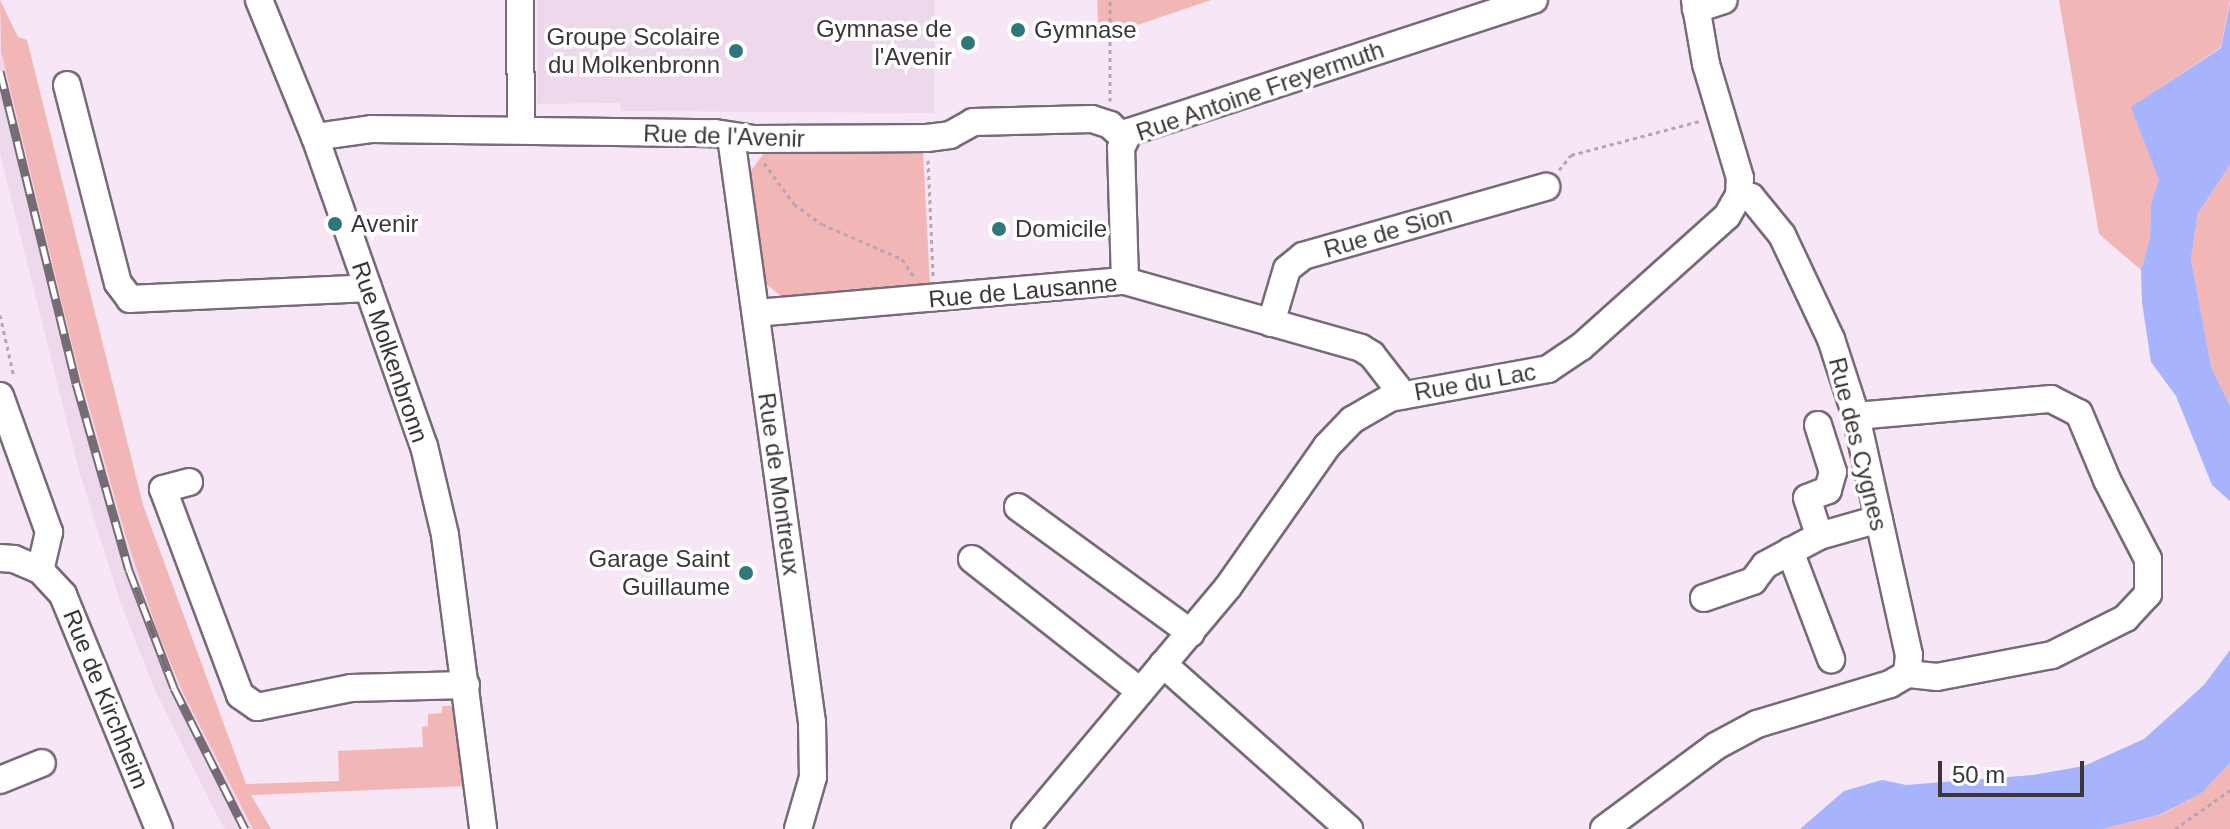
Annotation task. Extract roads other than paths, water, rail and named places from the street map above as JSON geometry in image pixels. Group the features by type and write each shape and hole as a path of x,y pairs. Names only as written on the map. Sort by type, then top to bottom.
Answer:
{"street":[{"name":"Rue Molkenbronn","path":"259,0 315,137 424,446 445,535 483,829"},
{"path":"520,0 521,130"},
{"name":"Rue Antoine Freyermuth","path":"1125,281 1117,131 1129,132 1534,0"},
{"path":"1724,0 1696,4 1706,64 1737,165 1739,195"},
{"path":"67,85 118,283 130,299 368,288"},
{"name":"Rue de l'Avenir","path":"315,137 372,129 715,133 733,145 927,138 950,135 973,122 1092,119 1117,131"},
{"name":"Rue de Montreux","path":"733,145 812,722 813,777 798,829"},
{"name":"Rue de Sion","path":"1271,323 1287,269 1303,256 1546,187"},
{"name":"Rue du Lac","path":"1025,829 1228,587 1333,439 1374,404 1403,395 1532,375 1564,361 1727,216 1739,195"},
{"name":"Rue des Cygnes","path":"1739,195 1751,197 1782,235 1831,339 1856,416 1909,655 1907,674"},
{"name":"Rue de Lausanne","path":"756,313 1125,281 1361,348 1372,355 1403,395"},
{"path":"0,396 49,532 40,570 14,559 0,558"},
{"path":"1604,829 1716,746 1757,724 1890,684 1907,674 1937,677 2052,655 2126,618 2148,594 2148,559 2107,480 2079,413 2051,399 1856,416"},
{"path":"1818,425 1833,472 1828,490 1807,498 1819,536"},
{"path":"189,482 163,489 240,695 257,707 351,688 466,685"},
{"path":"1018,507 1191,633"},
{"path":"1704,598 1753,581 1765,565 1819,536 1879,519"},
{"path":"1790,551 1831,659"},
{"path":"972,559 1140,691"},
{"name":"Rue de Kirchheim","path":"40,570 63,595 159,829"},
{"path":"1163,664 1349,829"},
{"path":"0,780 42,763"}],"water":[{"path":"2230,3 2230,165 2198,213 2191,259 2211,366 2230,406 2230,501 2212,485 2176,396 2151,362 2142,302 2141,270 2150,239 2151,203 2159,180 2131,107 2221,48"},
{"path":"2230,650 2230,763 2202,793 2159,815 2103,829 1800,829 1844,791 1882,780 1906,785 2033,775 2084,766 2144,739 2204,685"}],"railway":[{"path":"0,71 76,383 129,570 174,688 245,829"}],"place":[{"name":"Gymnase","path":"1018,30"},
{"name":"Gymnase de l'Avenir","path":"968,43"},
{"name":"Groupe Scolaire du Molkenbronn","path":"736,51"},
{"name":"Avenir","path":"335,224"},
{"name":"Domicile","path":"999,229"},
{"name":"Garage Saint Guillaume","path":"746,573"}]}
